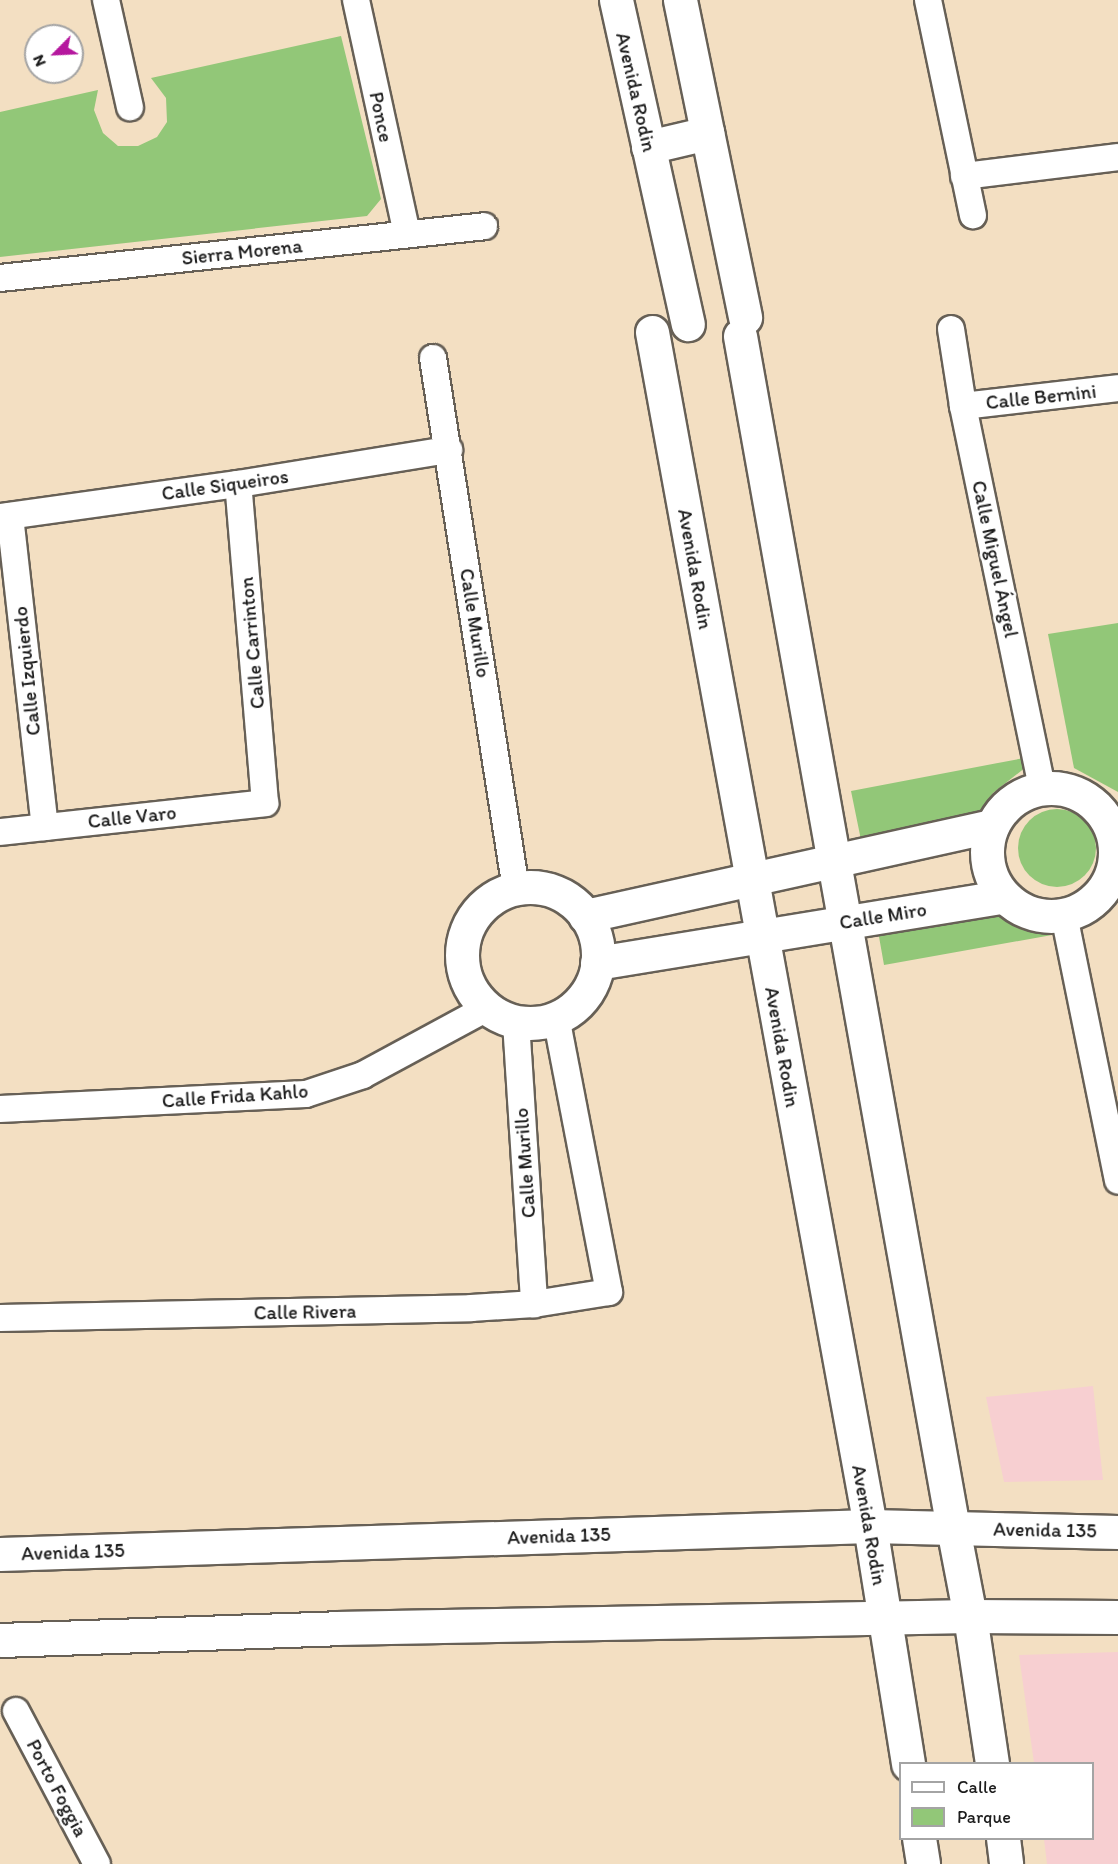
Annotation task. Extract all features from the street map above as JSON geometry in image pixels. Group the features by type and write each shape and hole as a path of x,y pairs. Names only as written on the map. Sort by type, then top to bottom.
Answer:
{"street":[{"path":"106,0 130,107"},
{"name":"Ponce","path":"356,0 407,234"},
{"name":"Avenida Rodin","path":"616,0 688,324"},
{"path":"680,0 742,326 970,1616 992,1762"},
{"path":"928,0 973,215"},
{"path":"648,147 707,133"},
{"path":"964,176 1118,157"},
{"name":"Sierra Morena","path":"0,278 484,226"},
{"name":"Calle Miguel Ángel","path":"951,329 963,406 1042,788"},
{"name":"Avenida Rodin","path":"652,332 870,1527 908,1762"},
{"name":"Calle Murillo","path":"433,358 516,889"},
{"name":"Calle Bernini","path":"963,406 1118,388"},
{"name":"Calle Siqueiros","path":"5,516 238,484 449,450"},
{"name":"Calle Carrinton","path":"238,484 265,803"},
{"name":"Calle Izquierdo","path":"5,516 45,827"},
{"path":"1042,788 1064,789 1084,797 1100,812 1111,831 1114,852 1111,874 1101,893 1084,907 1064,915 1042,916 1022,910 1004,896 991,875 989,867 987,850 992,826 1004,807 1021,795 1042,788"},
{"name":"Calle Varo","path":"0,832 265,803"},
{"path":"585,916 992,826"},
{"path":"530,887 551,891 576,905 585,916 597,942 597,963 586,993 576,1006 556,1018 540,1023 516,1022 487,1008 474,993 465,976 462,957 464,938 471,921 483,906 498,895 530,887"},
{"name":"Calle Miro","path":"762,936 1004,896"},
{"path":"1064,915 1118,1181"},
{"path":"597,963 762,936"},
{"name":"Calle Frida Kahlo","path":"0,1109 306,1094 363,1075 487,1008"},
{"name":"Calle Rivera","path":"0,1318 471,1308 534,1304 609,1292 556,1018"},
{"name":"Calle Murillo","path":"516,1022 534,1304"},
{"name":"Avenida 135","path":"0,1554 870,1527 1118,1532"},
{"path":"0,1640 336,1628 970,1616 1118,1617"},
{"name":"Porto Foggia","path":"16,1711 97,1864"},
{"path":"919,1840 923,1864"},
{"path":"1003,1840 1006,1864"}],"shaded area":[{"path":"1093,1386 1103,1480 1004,1482 986,1397"},
{"path":"1118,1652 1118,1864 1047,1864 1044,1840 1094,1840 1094,1762 1034,1762 1019,1655"}],"green space":[{"path":"341,36 381,199 367,216 0,257 0,112 98,90 94,110 103,133 118,146 138,146 157,137 167,122 166,98 151,78"},
{"path":"1118,623 1118,792 1074,768 1048,634"},
{"path":"1024,758 1026,767 993,793 982,812 861,840 851,791"},
{"path":"1057,809 1072,812 1085,820 1093,833 1096,848 1093,863 1085,876 1072,884 1057,887 1042,884 1029,876 1021,863 1018,848 1021,833 1029,820 1042,812"},
{"path":"996,907 1027,925 1051,930 1052,935 884,965 878,931"}]}
